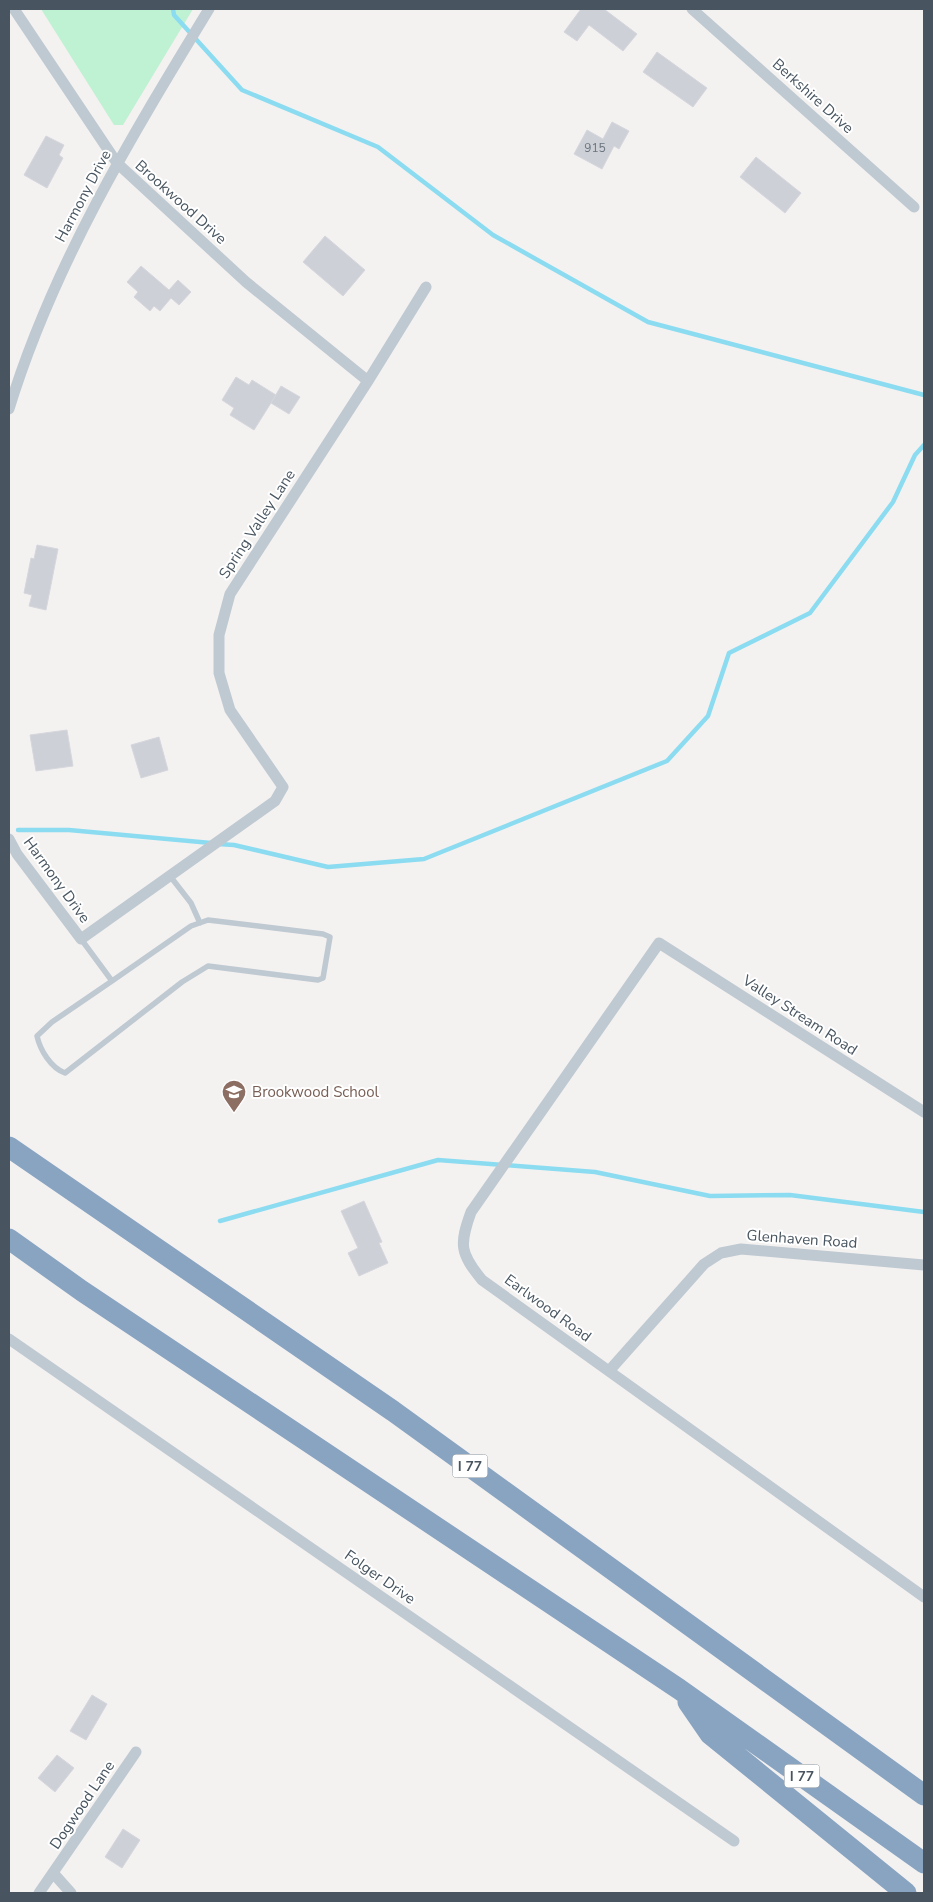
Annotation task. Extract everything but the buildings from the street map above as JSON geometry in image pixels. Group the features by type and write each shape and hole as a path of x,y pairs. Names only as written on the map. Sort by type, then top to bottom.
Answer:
{"highway":[{"name":"I 77","path":"9,1147 393,1411 924,1794"},
{"name":"I 77","path":"9,1239 90,1297 679,1689 924,1863"},
{"path":"679,1689 710,1734 906,1893"}],"street":[{"name":"Brookwood Drive","path":"14,9 117,163 246,282 368,381"},
{"name":"Harmony Drive","path":"9,409 23,362 63,265 117,163 209,9"},
{"name":"Berkshire Drive","path":"692,9 914,207"},
{"path":"368,381 426,287"},
{"name":"Spring Valley Lane","path":"81,939 275,801 283,787 230,710 219,673 219,635 230,594 368,381"},
{"name":"Harmony Drive","path":"9,839 17,854 81,939"},
{"name":"Valley Stream Road","path":"659,943 924,1112"},
{"name":"Earlwood Road","path":"659,943 471,1212 462,1236 466,1260 482,1280 924,1597"},
{"name":"Glenhaven Road","path":"609,1371 704,1264 721,1252 742,1249 924,1265"},
{"name":"Folger Drive","path":"9,1339 734,1841"},
{"name":"Dogwood Lane","path":"39,1893 54,1874 136,1752"},
{"path":"54,1874 71,1893"}],"lane":[{"path":"170,876 191,902 200,923"},
{"path":"208,920 323,934 330,938 323,978 318,980 208,966 182,982 64,1073 57,1070 39,1046 37,1036 52,1022 112,981 153,950 191,926 208,920"},
{"path":"81,939 112,981"}],"green space":[{"path":"41,9 193,9 123,125 114,125"}],"waterway":[{"path":"173,9 174,15 242,90 378,147 493,235 648,322 924,395"},
{"path":"218,844 234,845 328,867 424,859 667,761 708,716 729,653 810,613 893,502 915,455 924,445"},
{"path":"18,830 69,830 211,843"},
{"path":"220,1221 438,1160 595,1172 710,1196 790,1195 924,1212"}],"place":[{"name":"Brookwood School","path":"234,1113"}]}
